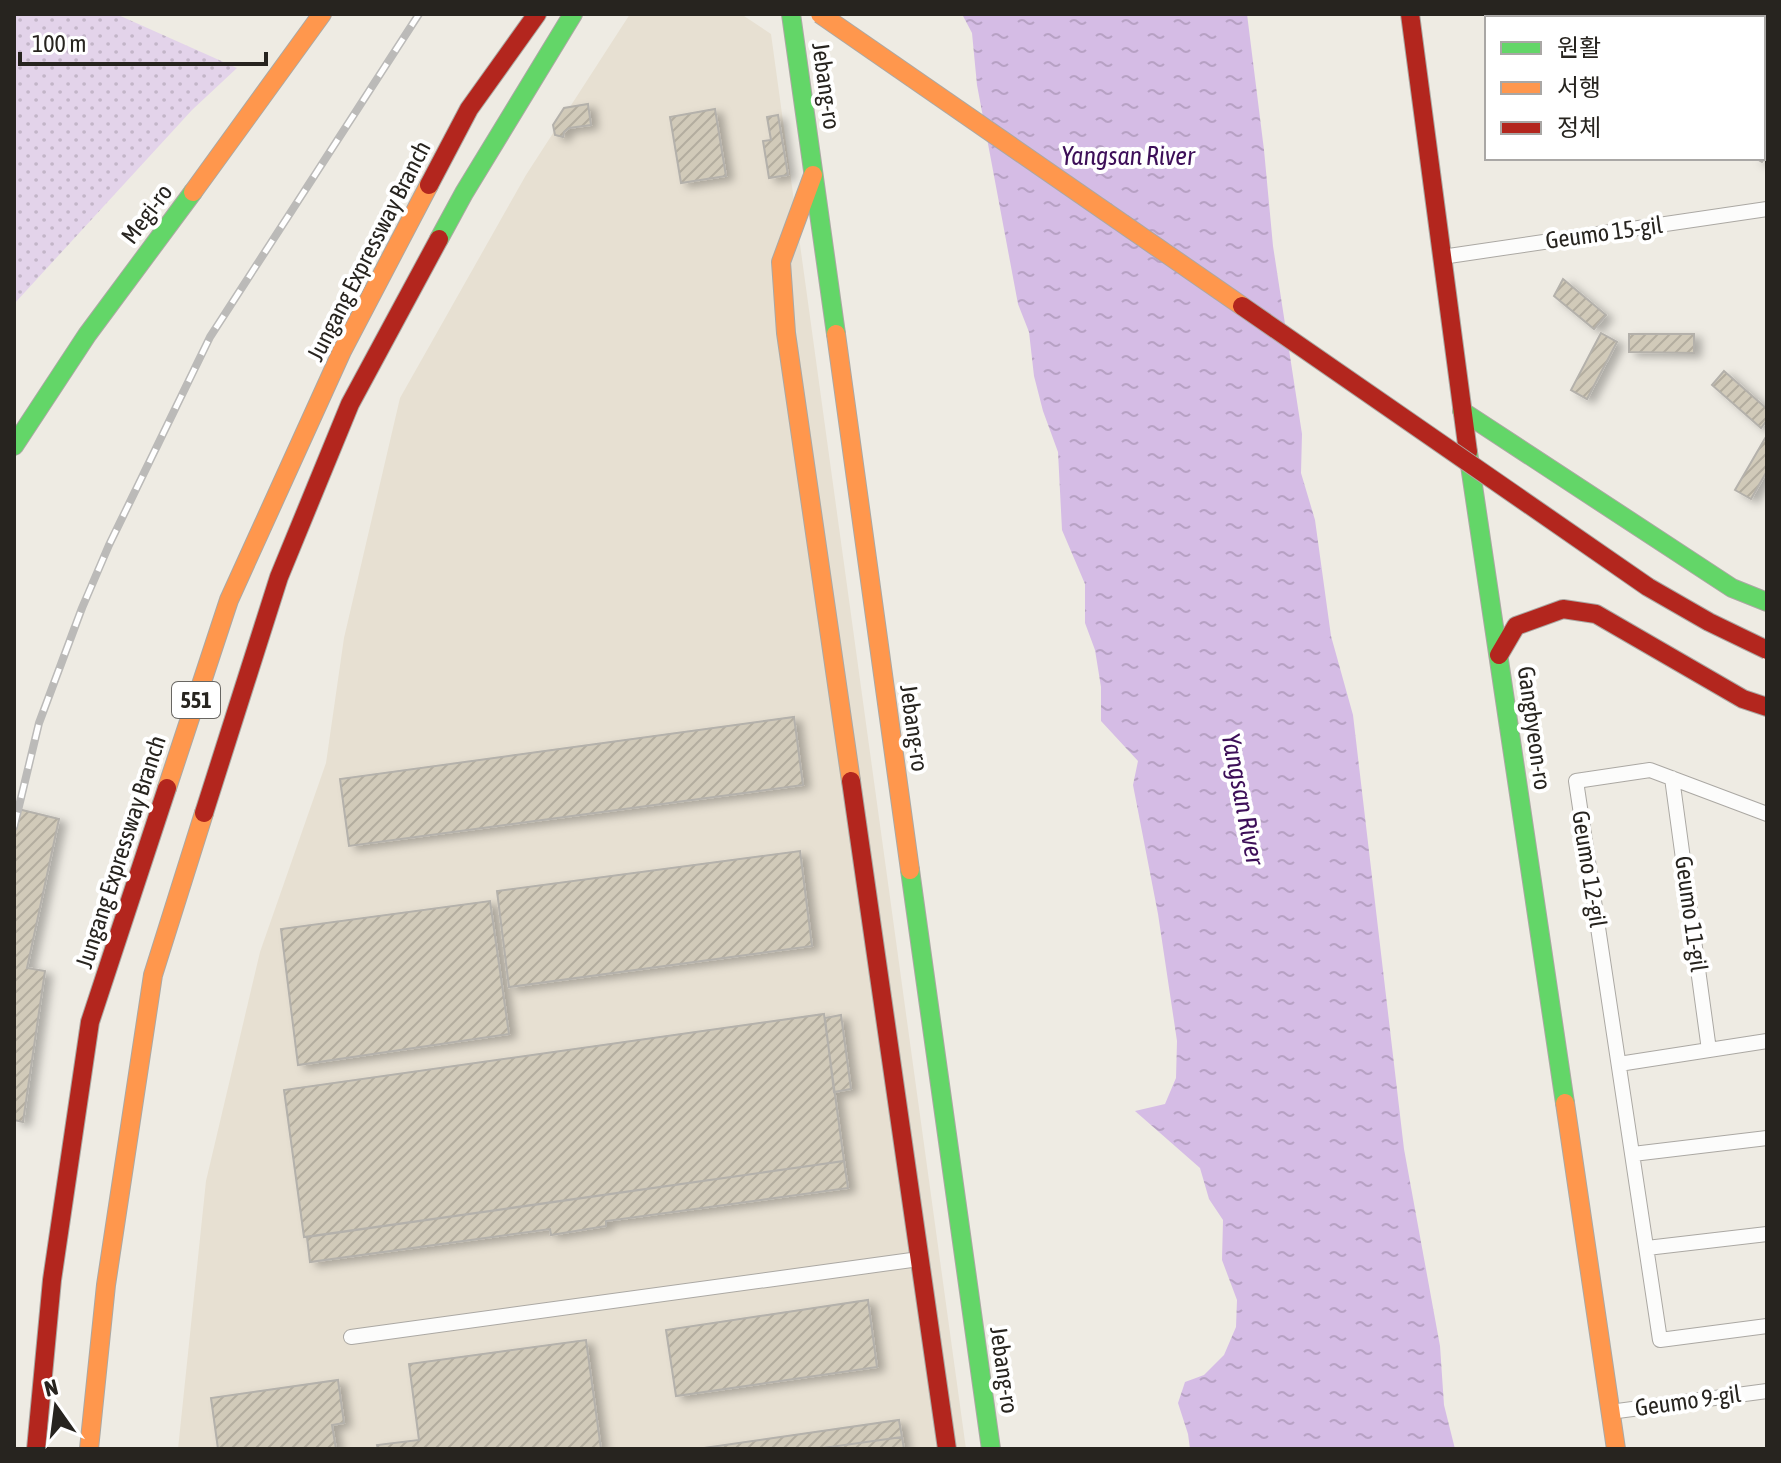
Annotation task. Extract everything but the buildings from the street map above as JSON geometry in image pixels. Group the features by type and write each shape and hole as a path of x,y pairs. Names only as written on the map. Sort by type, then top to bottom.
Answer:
{"main road":[{"name":"Megi-ro","path":"14,446 97,322 322,14"},
{"name":"Jungang Expressway Branch","path":"36,1449 52,1280 90,1022 229,600 342,351 370,297 469,109 537,14"},
{"name":"551","path":"89,1449 106,1285 153,975 279,577 350,404 464,193 573,14"},
{"name":"Jebang-ro","path":"791,14 991,1449"},
{"path":"820,14 1648,587 1767,650"},
{"name":"Gangbyeon-ro","path":"1410,14 1462,411 1616,1449"},
{"path":"814,171 781,262 786,333 947,1449"},
{"path":"1462,411 1732,588 1767,602"},
{"path":"1499,655 1516,626 1563,609 1596,614 1743,699 1767,707"}],"street":[{"name":"Geumo 15-gil","path":"1442,257 1767,209"},
{"name":"Geumo 12-gil","path":"1767,814 1650,770 1576,781 1660,1340 1767,1326"},
{"name":"Geumo 11-gil","path":"1672,778 1709,1050"},
{"path":"1619,1064 1767,1041"},
{"path":"1633,1154 1767,1138"},
{"path":"1647,1248 1767,1234"},
{"path":"351,1337 919,1259"},
{"name":"Geumo 9-gil","path":"1610,1412 1767,1391"}],"shaded area":[{"path":"14,14 116,14 237,68 192,110 14,304"},
{"path":"630,14 741,14 771,34 966,1449 178,1449 206,1181 260,952 326,763 344,638 400,398 526,175"}],"water":[{"name":"Yangsan River","path":"962,14 1247,14 1273,246 1302,434 1301,473 1315,520 1331,636 1353,715 1404,1149 1440,1346 1444,1405 1455,1449 1190,1449 1178,1403 1185,1382 1204,1375 1224,1355 1236,1327 1237,1300 1222,1260 1223,1220 1209,1199 1200,1168 1135,1111 1165,1104 1176,1078 1177,1041 1158,914 1133,785 1138,761 1101,721 1101,687 1095,650 1085,623 1085,584 1062,530 1058,452 1043,411 1034,376 1029,332 1018,304 977,85 972,33"}],"railway":[{"path":"14,827 39,723 82,608 109,545 210,337 419,14"}],"traffic: fast":[{"path":"439,239 573,14"},
{"path":"791,14 836,334"},
{"path":"14,446 87,335 193,192"},
{"path":"1462,411 1732,588 1767,602"},
{"path":"1468,452 1565,1103"},
{"path":"910,870 991,1449"}],"traffic: slow":[{"path":"193,192 322,14"},
{"path":"820,14 1242,306"},
{"path":"813,175 781,262 786,333 851,781"},
{"path":"167,788 229,600 342,351 429,185"},
{"path":"836,334 910,870"},
{"path":"89,1449 106,1285 153,975 204,813"},
{"path":"1565,1103 1616,1449"}],"traffic: jam":[{"path":"429,185 469,109 537,14"},
{"path":"1410,14 1468,452"},
{"path":"204,813 279,577 350,404 439,239"},
{"path":"1242,306 1648,587 1767,650"},
{"path":"1499,655 1516,626 1563,609 1596,614 1743,699 1767,707"},
{"path":"851,781 947,1449"},
{"path":"36,1449 52,1280 90,1022 167,788"}]}
